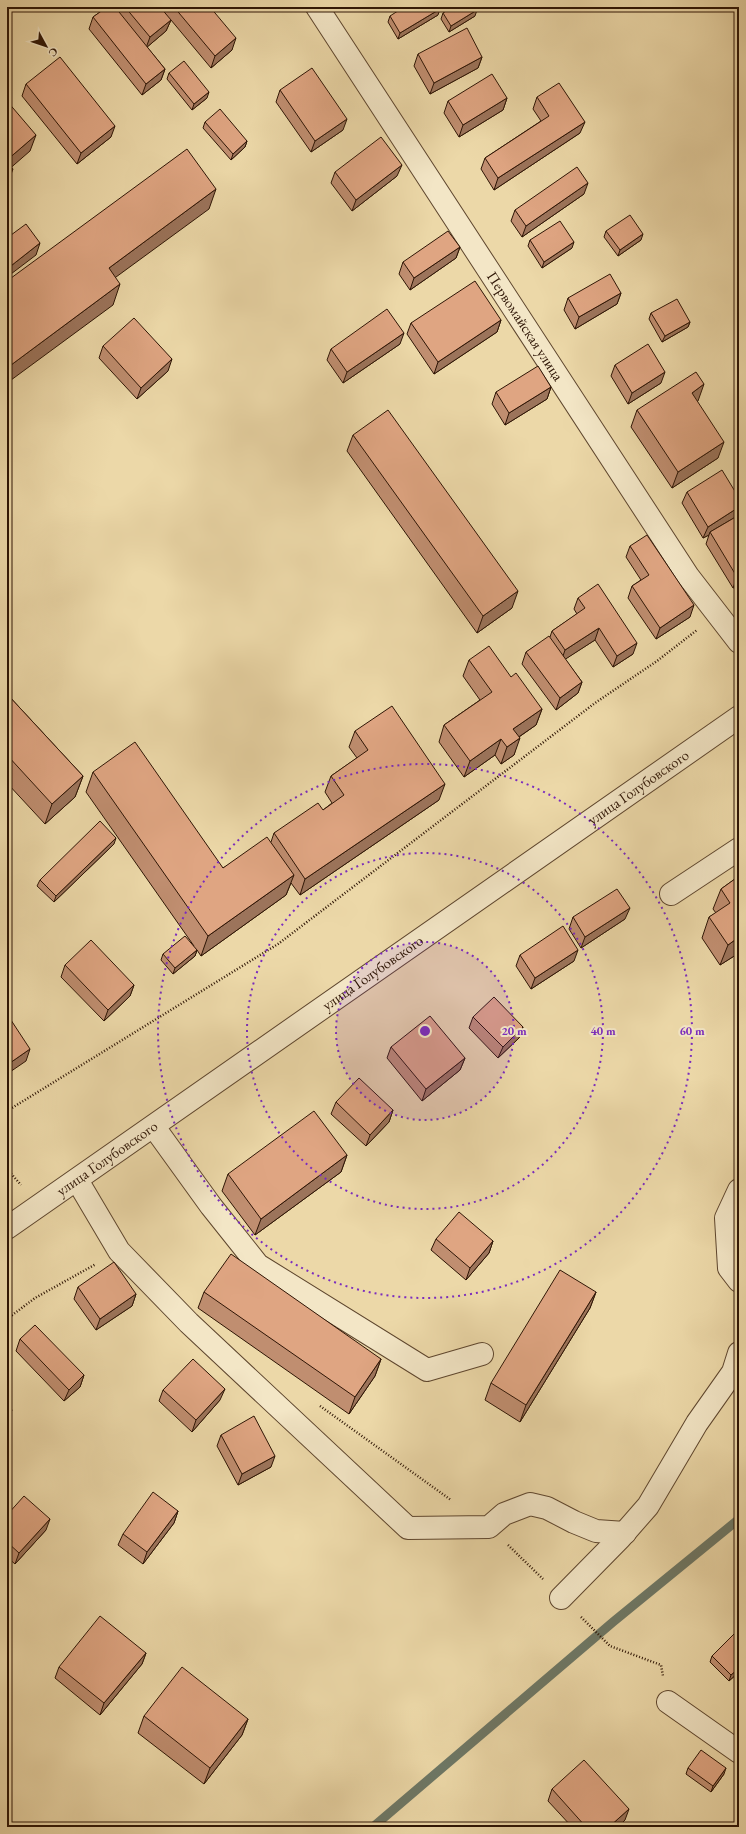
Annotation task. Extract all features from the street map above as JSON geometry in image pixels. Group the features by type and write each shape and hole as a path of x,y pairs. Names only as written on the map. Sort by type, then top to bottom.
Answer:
{"street":[{"name":"Первомайская улица","path":"317,7 688,576 739,642"},
{"name":"улица Голубовского","path":"7,1228 154,1127 739,717"},
{"path":"671,894 739,849"},
{"path":"154,1127 211,1206 258,1265 427,1370 482,1354"},
{"path":"77,1180 119,1251 189,1323 408,1528 488,1527 504,1514 530,1504 547,1508 574,1522 596,1531 625,1533"},
{"path":"739,1190 726,1218 729,1268 739,1282"},
{"path":"561,1598 625,1533 648,1506 697,1423 734,1372 739,1353"},
{"path":"668,1702 739,1752"}],"path":[{"path":"7,1112 278,944 595,703 657,661 717,615"},
{"path":"7,1319 35,1298 119,1251"},
{"path":"319,1406 452,1501"},
{"path":"488,1527 610,1646 661,1665 668,1702"}],"building":[{"path":"107,7 115,7 165,69 146,84 93,17"},
{"path":"125,7 160,7 171,20 150,37"},
{"path":"174,7 210,7 236,38 215,56"},
{"path":"404,7 439,7 440,9 400,33 390,16"},
{"path":"453,7 476,7 477,10 451,26 443,13"},
{"path":"467,28 482,57 434,83 418,54"},
{"path":"60,57 115,126 81,153 26,84"},
{"path":"184,61 209,92 194,104 169,73"},
{"path":"312,68 347,119 315,141 280,90"},
{"path":"492,74 507,98 463,125 448,101"},
{"path":"559,83 585,122 498,178 485,158 549,116 537,97"},
{"path":"7,101 36,135 7,160"},
{"path":"220,109 247,141 233,154 205,122"},
{"path":"381,137 402,165 356,200 335,172"},
{"path":"187,149 216,189 109,268 120,284 7,368 7,281"},
{"path":"7,162 13,169 7,174"},
{"path":"577,167 588,183 526,226 515,210"},
{"path":"630,215 643,234 620,250 606,231"},
{"path":"560,221 574,242 544,262 530,240"},
{"path":"26,224 40,243 7,269 7,238"},
{"path":"448,231 460,247 414,278 403,262"},
{"path":"610,274 621,293 579,317 568,298"},
{"path":"475,281 501,320 438,362 411,323"},
{"path":"677,299 690,322 665,336 651,313"},
{"path":"387,309 404,333 347,372 331,349"},
{"path":"134,318 172,359 141,388 103,346"},
{"path":"648,344 665,372 632,393 615,365"},
{"path":"538,366 551,387 509,413 496,392"},
{"path":"696,372 704,384 692,393 724,442 678,472 637,410"},
{"path":"388,410 518,591 483,616 353,435"},
{"path":"722,470 739,498 739,507 708,527 687,492"},
{"path":"739,515 739,576 737,577 710,532"},
{"path":"647,535 694,605 660,628 632,586 649,575 630,546"},
{"path":"598,584 637,643 617,656 599,628 565,650 552,631 585,608 578,598"},
{"path":"549,636 582,682 560,698 526,652"},
{"path":"489,646 511,677 516,673 542,709 513,729 520,738 507,747 501,739 470,761 444,725 492,692 469,660"},
{"path":"7,694 83,776 52,804 7,755"},
{"path":"392,706 445,784 305,879 274,833 318,803 323,810 344,795 331,776 368,750 355,731"},
{"path":"135,742 223,868 267,837 294,875 208,936 93,772"},
{"path":"100,821 116,838 56,896 40,880"},
{"path":"739,876 739,937 728,945 709,917 730,903 721,889"},
{"path":"617,889 630,908 585,937 573,917"},
{"path":"563,926 578,950 535,978 520,955"},
{"path":"185,936 197,950 175,968 163,954"},
{"path":"91,940 134,985 108,1010 65,965"},
{"path":"494,997 523,1027 503,1047 473,1017"},
{"path":"7,1014 30,1049 7,1065"},
{"path":"430,1016 465,1058 426,1089 391,1047"},
{"path":"359,1078 393,1110 370,1135 336,1102"},
{"path":"314,1111 347,1155 261,1219 228,1174"},
{"path":"459,1212 493,1241 470,1268 436,1239"},
{"path":"231,1254 381,1359 355,1397 204,1292"},
{"path":"114,1262 136,1294 100,1319 78,1287"},
{"path":"560,1270 596,1292 526,1405 491,1383"},
{"path":"35,1325 84,1375 69,1390 20,1339"},
{"path":"193,1359 225,1389 196,1420 163,1390"},
{"path":"7,1403 12,1410 7,1414"},
{"path":"254,1416 275,1456 242,1474 221,1435"},
{"path":"153,1492 178,1511 147,1552 123,1534"},
{"path":"24,1496 50,1519 19,1553 7,1542 7,1515"},
{"path":"100,1616 146,1653 104,1703 59,1667"},
{"path":"734,1634 739,1638 739,1668 731,1675 712,1656"},
{"path":"182,1667 248,1719 210,1768 144,1716"},
{"path":"701,1750 726,1768 713,1786 688,1768"},
{"path":"584,1760 629,1809 609,1827 586,1827 552,1789"}],"waterway":[{"path":"373,1827 613,1622 739,1519"}]}
